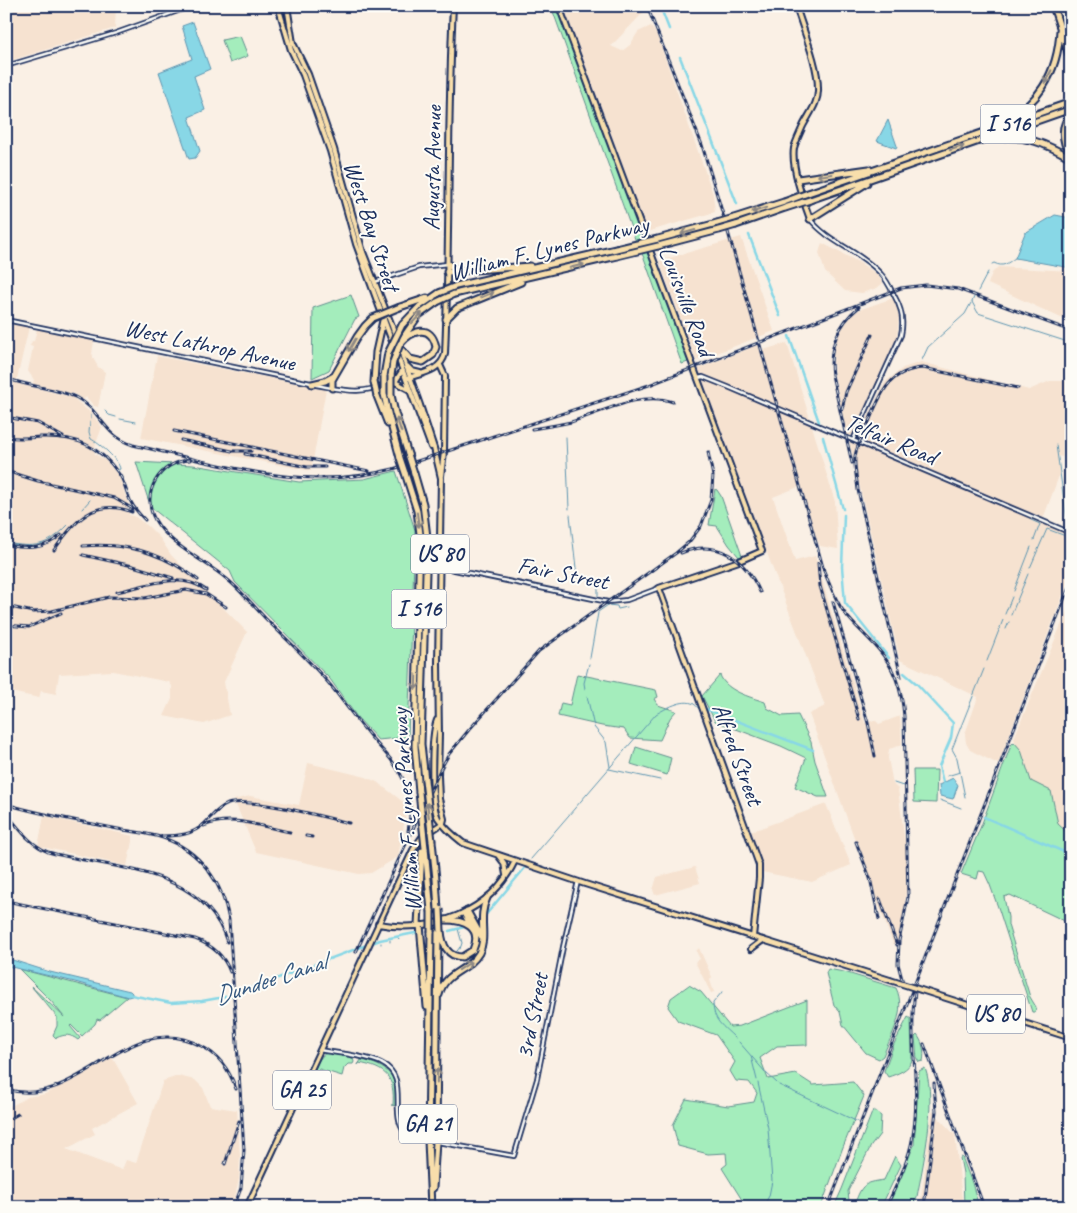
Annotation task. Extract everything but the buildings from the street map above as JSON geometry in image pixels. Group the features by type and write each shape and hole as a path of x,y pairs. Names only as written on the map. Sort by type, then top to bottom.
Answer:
{"highway":[{"path":"1053,6 1071,61"},
{"path":"946,146 1007,120 1020,112 1037,96 1052,70 1060,30"},
{"name":"William F. Lynes Parkway","path":"430,1052 431,911 415,746 420,534 417,511 400,458 384,394 384,376 388,353 402,324 436,294 456,286 658,239 734,218 1070,102"},
{"name":"William F. Lynes Parkway","path":"437,1003 439,910 421,744 427,537 423,504 391,395 393,362 410,326 419,315 437,302 454,294 537,276 736,225 1071,109"},
{"path":"1071,115 1064,124 1063,131 1066,144 1071,148"},
{"path":"976,142 994,138 1015,137 1045,144 1071,158"},
{"path":"798,179 886,166"},
{"path":"810,219 862,185 906,166"},
{"path":"448,264 458,271"},
{"path":"447,272 541,266"},
{"path":"446,308 453,310 537,276"},
{"path":"332,388 331,382 334,376 365,326 374,318 436,294"},
{"path":"446,319 457,308"},
{"path":"384,316 376,352 374,382 377,396 400,458"},
{"path":"425,332 432,335 435,340 435,352 430,358 420,362 410,359 401,342 412,333 425,332"},
{"path":"312,384 325,381 334,376"},
{"path":"424,849 418,925 421,935 426,985 430,1052"},
{"path":"437,1003 444,982 474,960 480,950 482,941 482,910 487,898"},
{"path":"466,912 478,929 482,941"},
{"path":"439,931 448,952 454,956 462,957 468,954 474,947 475,941 466,912"},
{"path":"445,920 461,920 473,930"},
{"name":"GA 21","path":"431,1196 435,1173 436,1142 437,1003"},
{"name":"GA 21","path":"430,1052 428,1170 431,1207"}],"main road":[{"name":"West Bay Street","path":"278,6 291,50 304,75 330,151 356,244 401,342 404,366"},
{"name":"West Bay Street","path":"287,6 293,43 308,74 334,150 373,283 404,366 435,455 441,478 438,799 444,819 443,823"},
{"name":"Augusta Avenue","path":"441,478 443,471 445,409 444,373 440,364 445,354 453,6"},
{"name":"Louisville Road","path":"559,6 762,551"},
{"path":"796,6 816,70 818,88 815,106 794,148 802,198 810,219"},
{"path":"408,378 440,364"},
{"path":"404,366 412,371 422,373 415,381 412,389 395,382 401,376 404,366"},
{"name":"Fair Street","path":"659,588 739,561 762,551"},
{"name":"Alfred Street","path":"659,588 759,865 752,936"},
{"name":"West Bay Street","path":"437,814 433,800 433,786 435,725 438,719"},
{"path":"432,830 436,823 437,814"},
{"name":"US 80","path":"437,814 457,839 470,846 1071,1038"},
{"path":"443,823 422,837 416,845 378,924 390,926 418,925 445,920 466,912 487,898 515,861"},
{"path":"498,855 504,863 506,875"},
{"name":"GA 25","path":"247,1207 378,924"},
{"path":"751,949 763,940"}],"street":[{"path":"6,66 192,6"},
{"path":"810,219 829,238 850,250 882,274 899,304 902,315 903,326 901,335 854,441"},
{"path":"373,283 424,265 448,264"},
{"name":"West Lathrop Avenue","path":"6,320 332,388 363,392 408,378"},
{"name":"Telfair Road","path":"698,378 703,377 728,387 1071,533"},
{"path":"846,438 858,432"},
{"path":"858,432 863,445"},
{"name":"Fair Street","path":"440,567 608,602 627,600 659,588"},
{"name":"3rd Street","path":"436,1142 514,1156 536,1078 578,881"},
{"path":"320,1050 371,1059 380,1062 392,1071 398,1088 398,1122 401,1129 410,1138 436,1142"}],"shaded area":[{"path":"6,6 116,6 115,28 9,61 6,59"},
{"path":"559,6 600,6 603,11 617,6 642,6 643,13 611,46 622,51 630,45 638,32 651,26 657,35 713,194 715,212 643,233"},
{"path":"741,237 774,331 696,361 659,261"},
{"path":"822,243 877,274 883,283 877,288 862,293 845,291 825,272 819,253"},
{"path":"998,267 1071,271 1071,321 988,284 992,273"},
{"path":"893,298 898,308 899,316 897,338 852,435 847,436 834,373 833,355 835,344 841,329 853,314"},
{"path":"6,323 29,327 16,383 72,397 92,414 102,427 94,449 95,454 106,461 119,476 128,503 129,515 134,516 148,526 160,538 171,555 247,632 224,682 230,715 204,724 164,716 172,699 172,686 169,682 113,671 59,674 56,694 41,691 39,698 6,691"},
{"path":"37,329 94,341 93,358 98,367 105,372 98,407 94,406 86,397 83,400 74,394 36,386 33,383 34,380 28,371 33,347 30,346 32,341 34,341"},
{"path":"787,343 835,502 838,549 820,546 806,513 798,487 773,497 795,561 815,556 865,723 875,720 879,724 900,716 902,745 889,749 888,758 893,784 898,789 906,850 906,886 905,907 898,943 893,944 809,714 825,706 697,369 758,345 760,351"},
{"path":"157,356 326,389 311,471 141,438"},
{"path":"921,362 1029,390 1050,381 1071,381 1071,459 1058,456 1060,473 1043,519 863,442 860,437 861,432 885,382 903,368"},
{"path":"849,440 1071,536 1071,574 998,764 970,750 966,743 965,734 978,697 900,660"},
{"path":"1071,601 1071,840 1045,812 1020,761 1014,738"},
{"path":"308,763 366,777 377,782 406,804 398,857 371,873 359,874 256,852 234,800 250,796 299,805"},
{"path":"826,804 851,865 812,882 762,872 750,832"},
{"path":"44,816 133,836 127,866 38,846"},
{"path":"695,867 700,883 655,895 653,890 657,877"},
{"path":"699,948 712,977 710,980 714,992 711,993 695,962 700,959 696,951"},
{"path":"112,1057 138,1103 92,1128 95,1134 66,1149 122,1170 126,1160 136,1163 163,1081 178,1076 195,1080 203,1088 210,1106 237,1110 240,1156 239,1179 235,1197 230,1207 6,1207 6,1104 11,1106 28,1097 45,1094"},
{"path":"932,1111 955,1135 963,1207 920,1207"}],"green space":[{"path":"551,6 557,6 688,362 682,364 680,359"},
{"path":"240,36 248,56 230,63 222,40"},
{"path":"351,295 359,317 355,319 329,370 312,378 313,308"},
{"path":"136,462 193,465 299,482 364,479 396,471 415,530 408,737 378,740 357,717 330,679 235,582 230,571 153,509"},
{"path":"715,489 721,496 742,556 739,557 729,545 717,526 709,525"},
{"path":"577,674 656,690 658,697 654,699 658,705 676,711 670,718 660,740 630,738 624,729 558,716 561,703 570,705"},
{"path":"720,675 723,681 733,689 765,702 767,708 782,716 798,715 811,742 815,761 828,797 818,797 795,787 806,758 781,746 715,721 702,696"},
{"path":"1014,742 1021,750 1031,781 1051,791 1058,824 1071,836 1071,924 1010,895 1004,897 1008,925 1030,997 1036,1007 1035,1012 1032,1012 999,910 984,872 979,871 977,879 961,874 1011,745"},
{"path":"636,747 671,758 667,775 631,764"},
{"path":"913,770 937,770 936,803 914,802"},
{"path":"19,969 127,997 100,1020 97,1019 95,1024 82,1036 71,1025 80,1038 78,1040 67,1035 56,1038 53,1035 57,1026 57,1017 31,986 64,1017"},
{"path":"828,969 896,988 900,1005 897,1023 883,1056 879,1059 866,1053 843,1025 840,1012 834,1005 826,973"},
{"path":"689,985 701,992 730,1027 740,1026 807,1000 807,1045 777,1046 760,1058 768,1079 796,1074 813,1085 853,1082 864,1096 821,1207 744,1207 744,1203 722,1168 727,1164 726,1153 708,1154 678,1146 673,1125 686,1099 728,1106 754,1102 757,1093 749,1082 736,1081 730,1071 735,1062 716,1035 678,1021 668,1007 671,998"},
{"path":"908,1017 911,1019 912,1060 905,1069 888,1077 884,1071 894,1044"},
{"path":"917,1035 924,1051 923,1061 919,1062 917,1059 915,1037"},
{"path":"328,1053 353,1058 354,1062 344,1068 342,1076 319,1069 314,1081 317,1064"},
{"path":"361,1060 370,1062 385,1069 390,1074 396,1088 396,1106 391,1105 393,1105 392,1087 387,1075 376,1068 359,1063"},
{"path":"925,1068 929,1082 930,1099 928,1136 915,1207 888,1207 914,1145 919,1071"},
{"path":"873,1110 881,1116 880,1134 871,1146 848,1191 849,1201 855,1203 862,1188 868,1184 884,1180 895,1156 901,1165 881,1207 834,1207 842,1189"},
{"path":"962,1157 979,1207 964,1207 963,1173 960,1158"}],"water":[{"path":"193,22 210,69 194,76 205,110 189,117 200,151 195,158 189,159 159,72 192,59 182,26"},
{"path":"888,120 897,146 896,148 877,141"},
{"path":"1055,215 1071,218 1071,268 1015,258 1025,233"},
{"path":"953,778 958,785 953,799 940,796 939,785"},
{"path":"6,958 50,972 130,991 132,996 128,997 7,966"}],"waterway":[{"path":"660,6 669,29"},
{"path":"680,57 737,204"},
{"path":"749,235 780,316"},
{"path":"992,264 1003,265 1015,258"},
{"path":"978,291 988,272"},
{"path":"974,297 972,302 978,313 1071,343"},
{"path":"922,360 928,347 965,314 971,303"},
{"path":"789,336 819,422"},
{"path":"105,411 109,415 116,417"},
{"path":"120,419 136,422"},
{"path":"90,422 89,432 91,439 103,448 119,465 120,469 118,470"},
{"path":"566,437 569,509"},
{"path":"823,437 843,509"},
{"path":"1056,445 1068,528"},
{"path":"82,509 90,500"},
{"path":"570,515 577,577 598,581 598,596"},
{"path":"844,515 842,567 845,603 889,658"},
{"path":"1031,520 1040,524 1034,540"},
{"path":"6,543 33,545 47,542 68,525"},
{"path":"1030,568 1047,529 1071,538"},
{"path":"1014,591 1031,547"},
{"path":"1011,615 1028,574"},
{"path":"1005,614 1012,597"},
{"path":"598,612 608,605 617,606 618,609 627,607"},
{"path":"590,658 598,613"},
{"path":"987,661 1003,620"},
{"path":"1006,629 1009,622"},
{"path":"585,689 584,683 589,664"},
{"path":"965,797 957,758 952,749 984,669"},
{"path":"904,673 917,684 953,723 951,738 939,766 943,782"},
{"path":"587,696 594,727 606,742 610,767"},
{"path":"531,859 656,714 664,709 685,702 694,704 700,710"},
{"path":"706,709 813,750"},
{"path":"609,769 660,780"},
{"path":"947,776 960,772"},
{"path":"894,783 903,786"},
{"path":"940,800 961,808"},
{"path":"984,817 1071,855"},
{"name":"Dundee Canal","path":"484,917 524,869"},
{"name":"Dundee Canal","path":"449,931 468,926"},
{"path":"458,929 462,943 460,949"},
{"name":"Dundee Canal","path":"131,995 171,1003 202,1001 230,996 380,940 415,933"},
{"path":"455,954 460,947"},
{"path":"722,992 713,1003 713,1009 719,1023 735,1038"},
{"path":"739,1042 777,1083"},
{"path":"751,1056 757,1080"},
{"path":"758,1083 768,1128 772,1181 769,1196 763,1207"},
{"path":"779,1085 858,1122"}],"railway":[{"path":"647,6 702,145 824,571 841,607 852,622 884,656 897,680 904,716 908,897 899,941 898,964 903,983"},
{"path":"6,378 77,398 92,409 115,436 133,445 262,473 326,478 359,476 393,469 649,385 901,288 926,285 958,289 1071,331"},
{"path":"852,463 831,365 836,337 845,321 859,307"},
{"path":"842,409 846,392 872,335"},
{"path":"901,677 858,490 855,460 859,444 887,386 893,379 911,370 923,368 1018,388"},
{"path":"532,429 571,422 621,404 635,401 661,399 673,402"},
{"path":"6,417 38,423 63,437"},
{"path":"174,431 369,471"},
{"path":"6,437 65,438 86,444 95,449 119,474 131,502 145,520"},
{"path":"181,440 232,451 251,451"},
{"path":"356,952 449,754 539,651 689,542 701,526 711,500 713,476 708,452"},
{"path":"245,454 307,467 325,467"},
{"path":"190,460 170,466 156,480 150,499 151,510 155,520 161,529 178,545 233,584 331,686 400,772 410,804 408,831"},
{"path":"6,471 38,481 114,498 133,509"},
{"path":"54,550 78,522 96,510 118,508 132,512"},
{"path":"6,545 21,547 42,546 61,535"},
{"path":"83,546 114,546 144,551 172,563 198,580"},
{"path":"681,553 707,548 729,554 747,570 760,592"},
{"path":"83,555 133,566 173,578"},
{"path":"818,563 820,586 859,719"},
{"path":"117,592 174,581 196,584 206,590"},
{"path":"828,1207 1071,582"},
{"path":"6,606 33,612 52,611 109,597 145,598 186,590 206,594 226,607"},
{"path":"833,602 868,723 875,756"},
{"path":"6,625 29,627 61,613"},
{"path":"162,836 179,835 195,830 221,808 228,804 238,803 269,805 349,823"},
{"path":"6,804 48,815 163,838 176,843 199,859 215,881 226,906 229,920 244,1150 241,1188 234,1207"},
{"path":"6,813 30,840 48,852 126,868 152,875 177,885 198,898 215,917 227,942"},
{"path":"204,826 225,821 236,821 290,832"},
{"path":"306,836 312,837"},
{"path":"856,842 870,878 879,919"},
{"path":"880,899 897,945"},
{"path":"6,901 195,939 217,951 230,972"},
{"path":"886,1207 906,1163 913,1135 916,1099 913,1028 915,992"},
{"path":"6,1089 32,1092 57,1086 126,1048 150,1039 175,1037 201,1046 213,1054 231,1076 236,1089"},
{"path":"924,1044 984,1207"},
{"path":"924,1207 936,1111 934,1083"},
{"path":"11,1118 18,1114"},
{"path":"225,1164 239,1121"}]}
